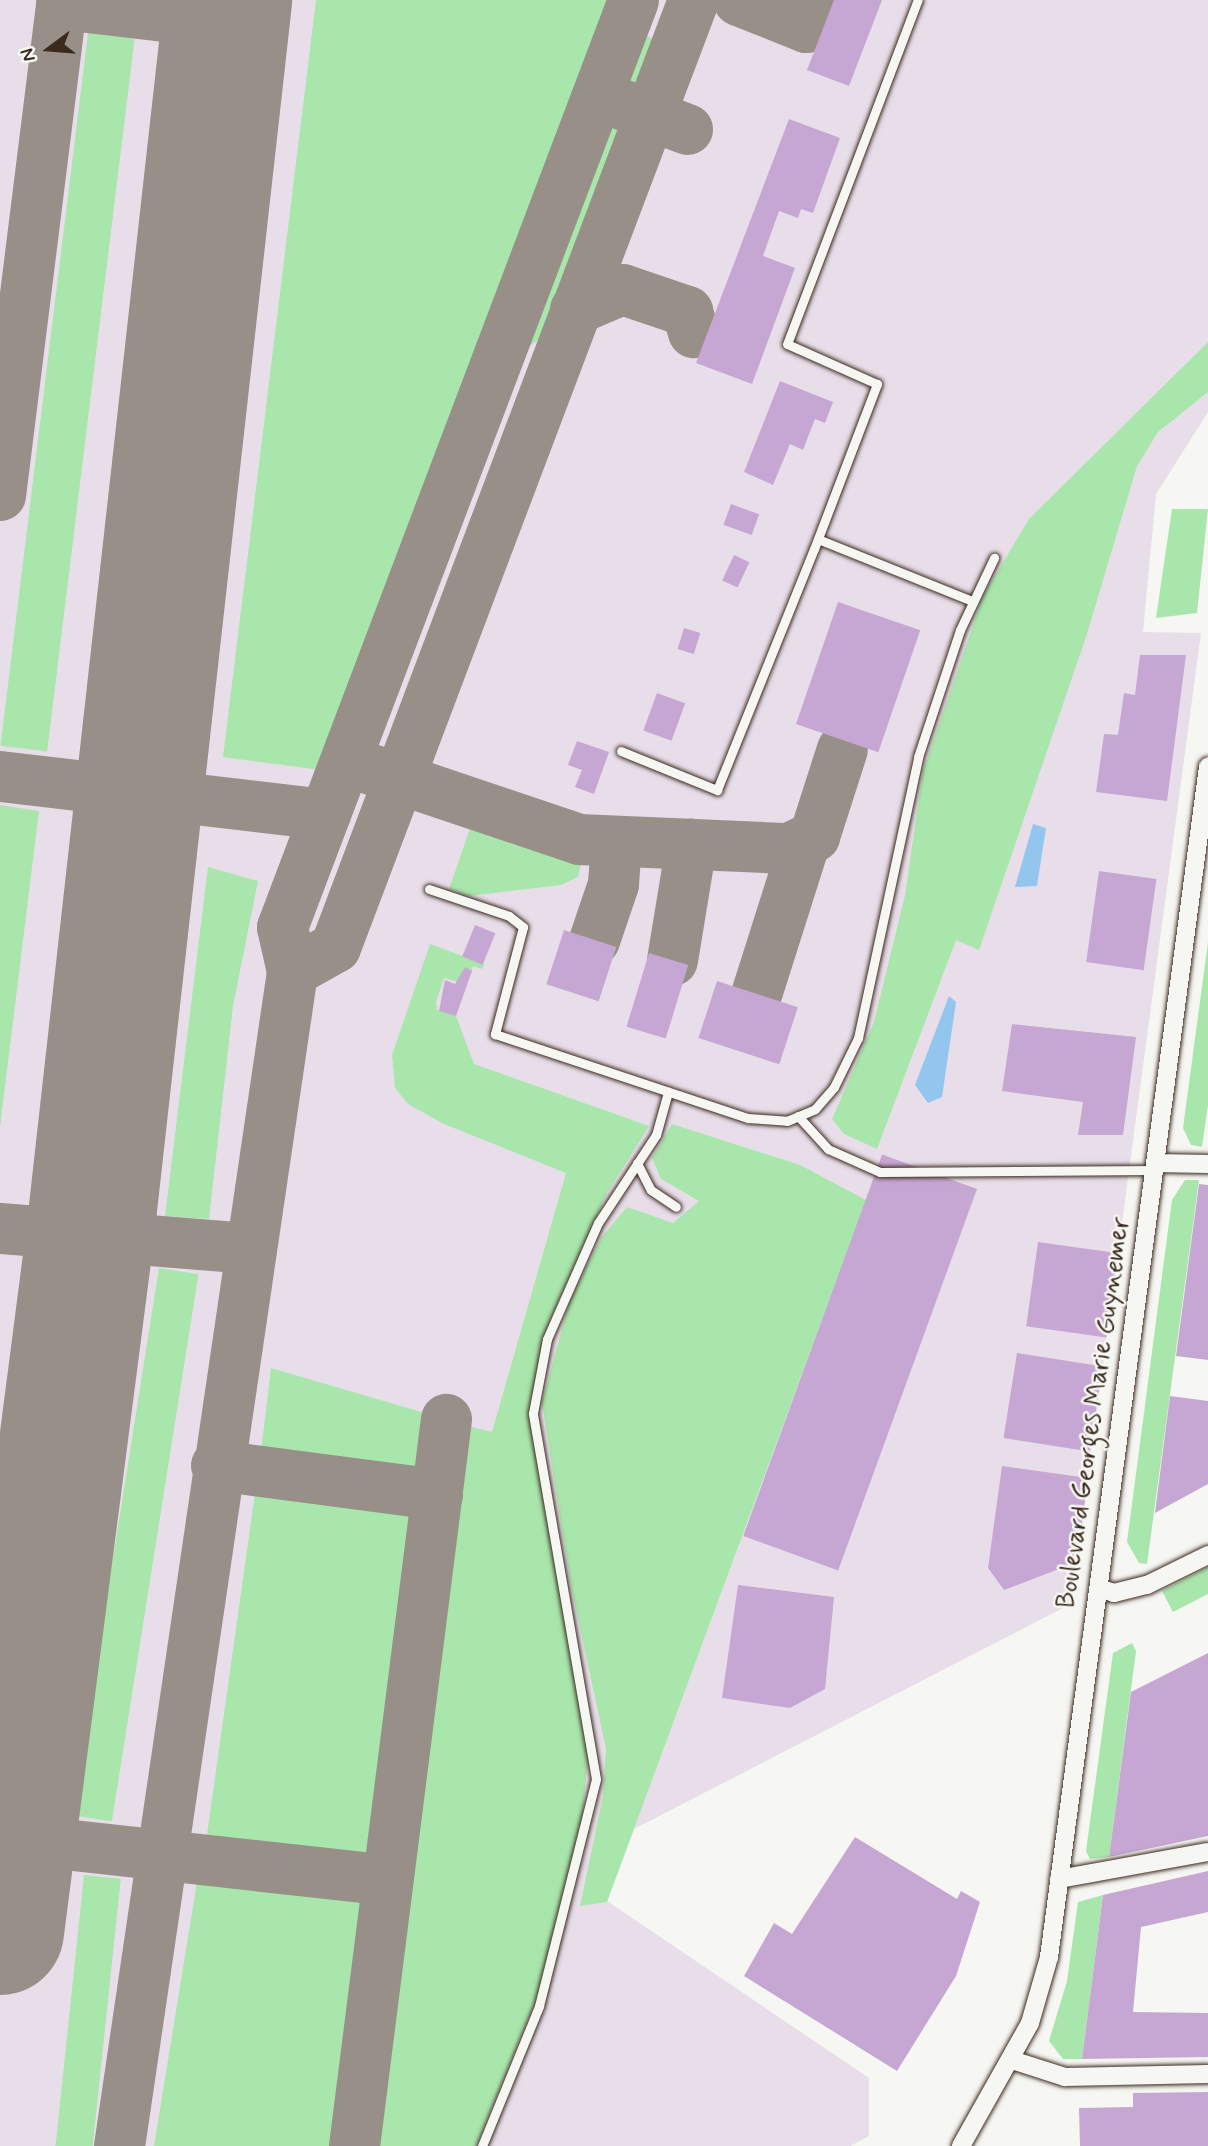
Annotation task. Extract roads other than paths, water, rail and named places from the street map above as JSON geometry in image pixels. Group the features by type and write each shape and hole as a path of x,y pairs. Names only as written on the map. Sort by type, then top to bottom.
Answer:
{"street":[{"name":"Boulevard Georges Marie Guynemer","path":"961,2146 1012,2060 1049,1957 1207,777"},
{"path":"1155,1167 1208,1164"},
{"path":"1099,1587 1114,1593 1147,1585 1208,1555"},
{"path":"1059,1879 1208,1852"},
{"path":"1012,2060 1065,2077 1208,2074"}],"lane":[{"path":"621,751 717,790 818,539 877,384 787,344 918,0"},
{"path":"818,539 972,601"},
{"path":"429,889 509,916 523,927 495,1034 748,1118 799,1116 826,1099 858,1038 918,757 972,601 994,558"},
{"path":"481,2146 539,2006 596,1779 533,1413 547,1339 598,1223 656,1135 668,1092"},
{"path":"799,1116 828,1149 880,1172 1155,1167"},
{"path":"637,1163 651,1190 676,1207"}],"water":[{"path":"1033,824 1046,828 1037,886 1015,887"},
{"path":"949,996 956,1002 942,1097 928,1103 915,1085"}]}
